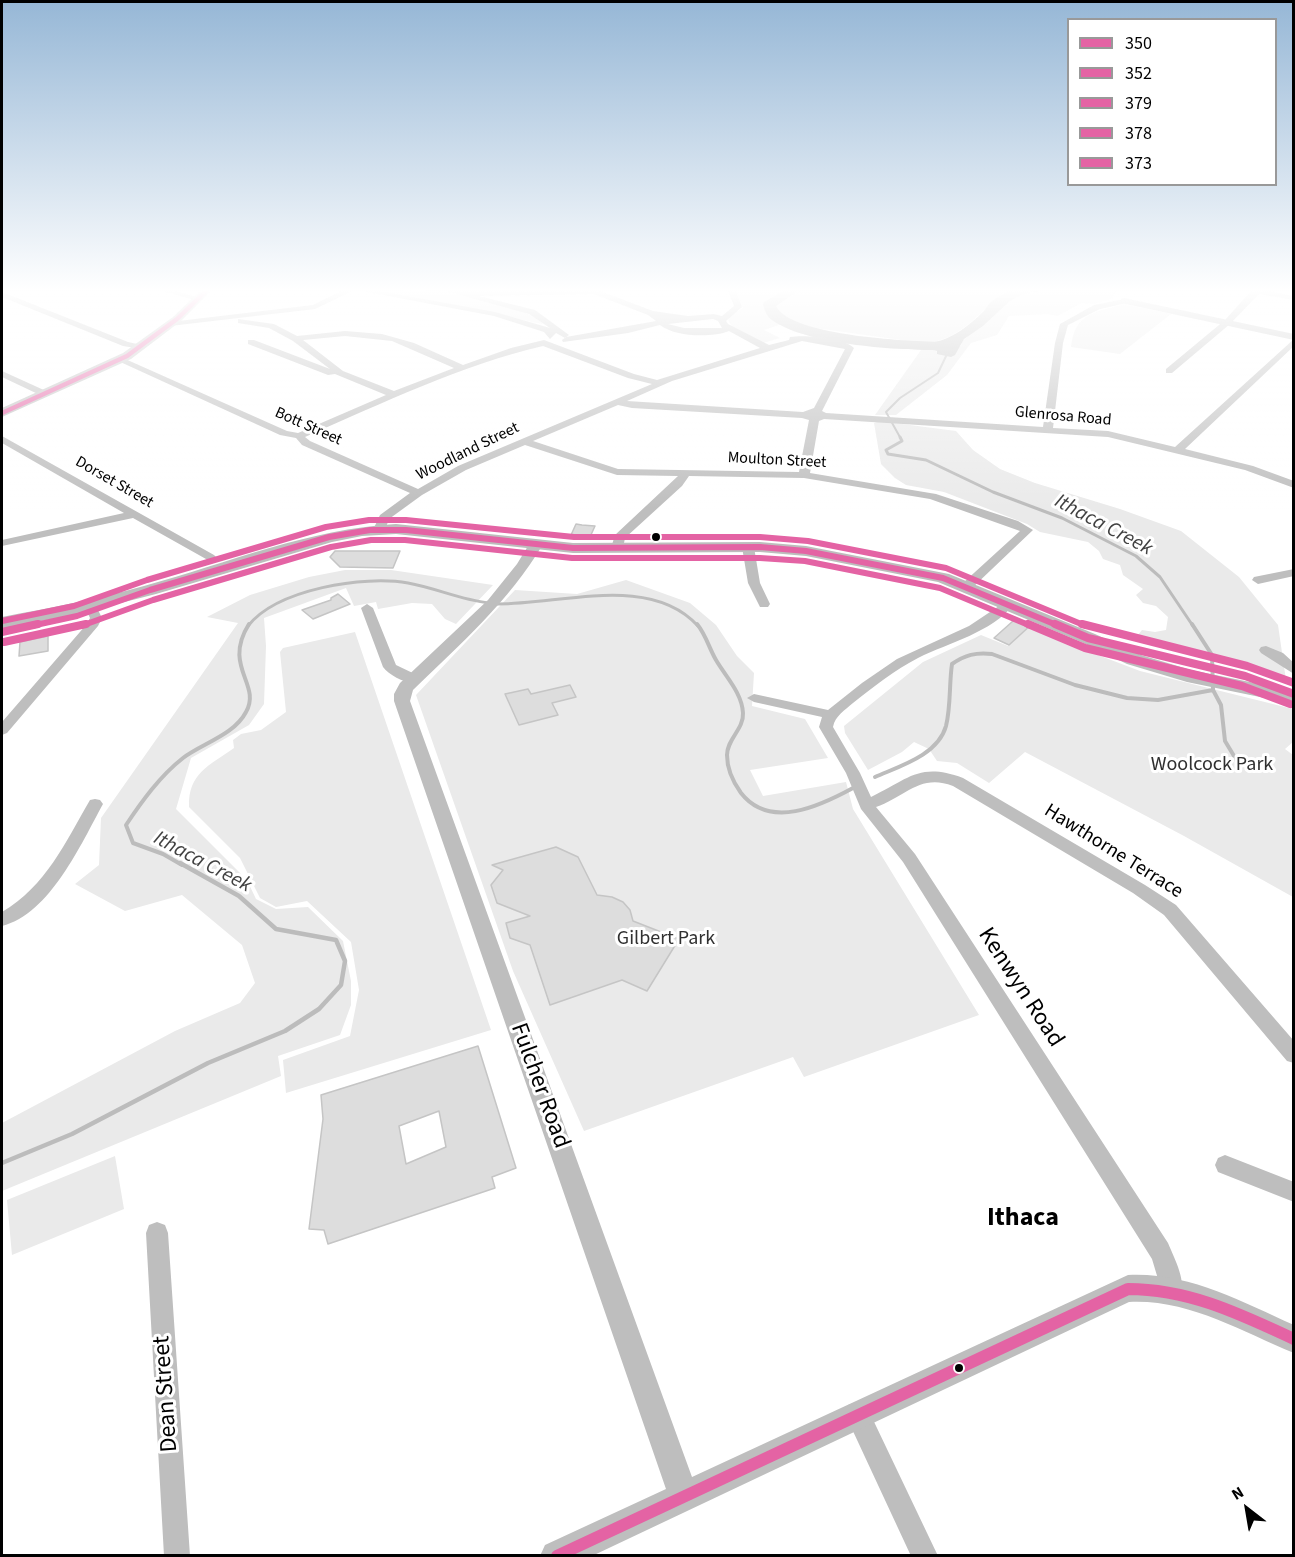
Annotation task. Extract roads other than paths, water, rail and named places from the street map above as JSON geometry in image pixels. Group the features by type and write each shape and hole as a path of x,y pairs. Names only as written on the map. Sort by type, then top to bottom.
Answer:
{"main road":[{"path":"2,413 112,364"},
{"path":"2,632 91,608 320,539 379,530 420,531 536,544 617,548 748,547 806,551 928,574 967,586 1088,638 1107,650 1142,662 1233,679 1293,696"},
{"path":"2,623 91,608"},
{"path":"1088,638 1200,664 1233,679"}],"street":[{"name":"Bott Street","path":"128,364 285,433 299,436 306,442 418,493"},
{"path":"305,364 323,371 340,373 393,394"},
{"path":"328,364 340,373"},
{"path":"450,364 463,369"},
{"path":"299,436 393,394 477,364"},
{"path":"608,364 652,385"},
{"name":"Woodland Street","path":"379,530 386,515 418,493 462,468 652,385 718,364"},
{"name":"Woodland Street","path":"815,415 842,364"},
{"path":"1048,430 1058,364"},
{"path":"1169,371 1178,364"},
{"path":"1177,451 1267,364"},
{"path":"2,374 44,393"},
{"name":"Glenrosa Road","path":"618,400 634,405 1108,434 1249,468 1293,485"},
{"path":"804,475 815,415"},
{"name":"Dorset Street","path":"2,439 210,557"},
{"name":"Moulton Street","path":"523,441 617,472 804,475 932,496 1014,523 1027,530 967,586"},
{"path":"617,548 619,537 678,484 685,474"},
{"path":"2,543 134,514"},
{"name":"Fulcher Road","path":"536,544 520,572 504,591 414,679 402,694 402,704 684,1496"},
{"path":"748,547 754,583 764,604"},
{"path":"1258,580 1293,572"},
{"path":"754,698 832,715 908,658 967,633 989,620 1008,604"},
{"path":"2,730 88,632 96,618 91,608"},
{"path":"367,608 390,667 395,672 414,679"},
{"path":"1266,650 1278,656 1293,670"},
{"name":"Kenwyn Road","path":"832,715 826,728 853,773 866,805 909,858 1142,1222 1167,1267 1172,1290"},
{"name":"Hawthorne Terrace","path":"866,805 879,801 917,778 940,776 958,782 1161,903 1191,932 1293,1055"},
{"path":"2,920 29,903 45,889 95,804"},
{"path":"1225,1165 1293,1192"},
{"name":"Dean Street","path":"157,1233 177,1556"},
{"path":"565,1554 1117,1293 1143,1287 1172,1290 1293,1339"},
{"path":"857,1414 925,1556"}],"waterway":[{"name":"Ithaca Creek","path":"901,439 886,412 900,398 938,373 942,364"},
{"name":"Ithaca Creek","path":"901,439 902,441 886,450 888,454 926,460 993,492 1062,518 1136,556 1160,577 1193,626"},
{"name":"Ithaca Creek","path":"248,626 261,613 279,603 300,594 346,583 369,581 408,583 489,603"},
{"name":"Ithaca Creek","path":"496,604 575,597 630,596 655,600 678,610 698,626"},
{"name":"Ithaca Creek","path":"697,624 716,660 737,692 742,706 743,719 727,755 731,775 741,793 753,804 766,810 780,812 811,807 853,788"},
{"name":"Ithaca Creek","path":"1192,624 1212,655 1213,690"},
{"name":"Ithaca Creek","path":"182,865 163,854 133,843 126,825 152,789 175,765 226,733 241,720 246,712 250,702 249,692 239,652 248,626"},
{"name":"Ithaca Creek","path":"875,777 906,764 935,745 942,736 948,718 952,664 971,655 992,654 1075,685 1127,698 1158,700 1213,690"},
{"path":"1213,690 1221,705 1225,741 1240,766"},
{"name":"Ithaca Creek","path":"2,1163 72,1134 208,1063 285,1031 319,1009 341,985 345,961 336,940 276,929 239,896 180,863"}],"district":[{"name":"Ithaca","path":"1023,1219"}],"park label":[{"name":"Woolcock Park","path":"1212,766"},
{"name":"Gilbert Park","path":"666,940"}]}
